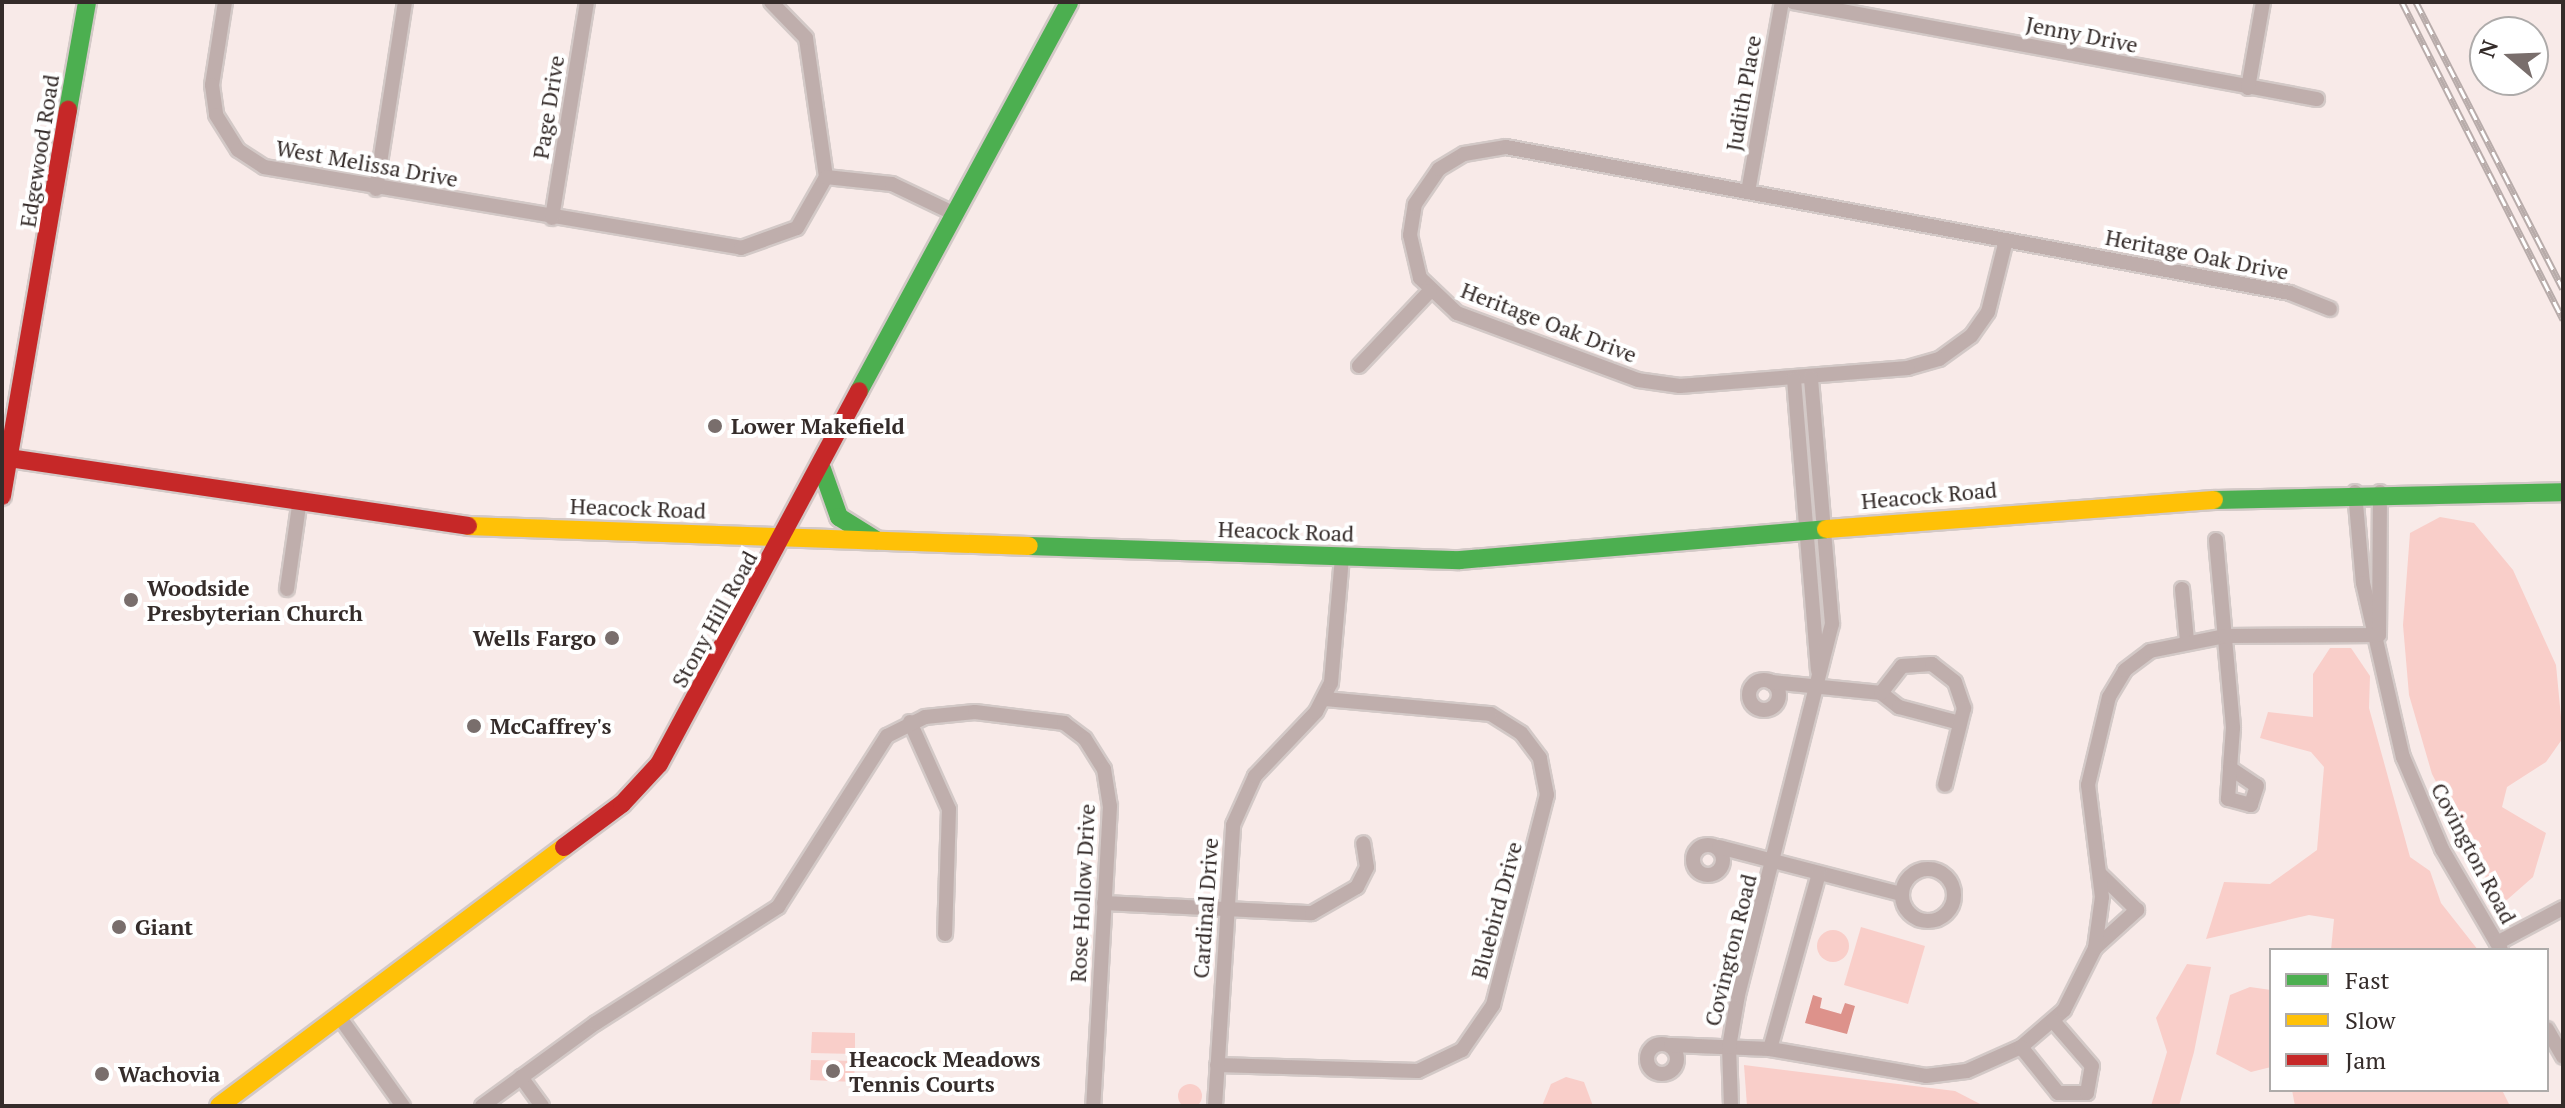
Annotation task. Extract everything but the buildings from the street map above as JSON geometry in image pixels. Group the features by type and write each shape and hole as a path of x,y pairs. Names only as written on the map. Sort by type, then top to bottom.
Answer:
{"main road":[{"name":"Edgewood Road","path":"2,496 6,458 87,2"},
{"name":"Stony Hill Road","path":"219,1106 641,785 786,537 1069,2"},
{"name":"Heacock Road","path":"6,458 299,506 475,527 1342,556 1497,558 1825,528 2355,492 2563,492"},
{"path":"822,469 839,517 879,542"}],"street":[{"name":"West Melissa Drive","path":"225,2 212,85 227,137 264,167 552,218 755,247 797,228 826,177"},
{"path":"376,189 405,2"},
{"name":"Page Drive","path":"552,218 587,2"},
{"path":"771,2 806,38 826,177 892,184 955,214"},
{"name":"Judith Place","path":"1748,192 1782,2"},
{"name":"Jenny Drive","path":"1793,2 2317,99"},
{"path":"2248,88 2263,2"},
{"name":"Heritage Oak Drive","path":"2006,240 1988,312 1956,350 1908,368 1680,386 1638,380 1482,324 1430,291 1411,251 1415,204 1439,169 1479,149 1506,147 2006,240 2290,293 2330,309"},
{"path":"1359,366 1430,291"},
{"name":"Covington Road","path":"1731,1106 1729,1047 1820,689 1832,624 1811,378"},
{"name":"Covington Road","path":"1794,379 1820,689"},
{"name":"Covington Road","path":"2355,492 2363,583 2379,635 2414,789 2499,946"},
{"name":"Covington Road","path":"2379,635 2380,492"},
{"path":"287,589 299,506"},
{"path":"2216,540 2225,636 2230,768"},
{"name":"Cardinal Drive","path":"1215,1106 1236,811 1255,776 1324,699 1336,665 1342,556"},
{"path":"2182,589 2187,641"},
{"path":"2095,948 2100,874 2088,785 2109,697 2140,656 2187,641 2225,636 2379,635"},
{"path":"1881,693 1902,666 1940,667 1963,697 1945,785"},
{"path":"1771,682 1881,693 1899,707 1960,723"},
{"name":"Bluebird Drive","path":"1217,1065 1418,1071 1462,1050 1493,1005 1547,795 1540,758 1507,722 1475,710 1324,699"},
{"name":"Rose Hollow Drive","path":"482,1106 778,907 817,854 864,763 910,722 950,713 1032,715 1064,723 1085,739 1109,793 1093,1106"},
{"path":"910,722 949,809 945,934"},
{"path":"1104,903 1296,914 1333,906 1364,875 1363,843"},
{"name":"Covington Road","path":"1719,847 1897,893"},
{"path":"1770,1049 1819,874"},
{"path":"1729,1047 1770,1049 1926,1076 1967,1071 2021,1047 2053,1021 2095,948 2137,910 2100,874"},
{"path":"2499,946 2563,908"},
{"path":"338,1015 403,1106"},
{"path":"2021,1047 2058,1093 2087,1093 2092,1066 2053,1021"},
{"path":"2549,1032 2563,1057"},
{"name":"Covington Road","path":"1671,1045 1729,1047"},
{"path":"521,1077 542,1106"}],"shaded area":[{"path":"2440,517 2474,523 2513,570 2556,665 2563,738 2546,762 2507,787 2502,807 2546,833 2533,877 2500,906 2432,774 2409,695 2403,625 2410,533"},
{"path":"2330,648 2351,648 2370,676 2369,708 2410,857 2430,871 2441,903 2476,948 2331,948 2334,919 2309,915 2206,939 2224,882 2270,884 2317,850 2324,767 2311,752 2260,738 2268,712 2313,717 2313,674"},
{"path":"1861,927 1925,946 1908,1004 1844,985"},
{"path":"1833,930 1844,935 1849,946 1844,957 1833,962 1822,957 1817,946 1822,935"},
{"path":"2187,964 2211,967 2194,1052 2179,1106 2151,1106 2167,1052 2156,1018"},
{"path":"2250,987 2269,990 2269,1068 2251,1072 2216,1054 2230,995"},
{"path":"1813,995 1822,998 1820,1008 1841,1014 1845,1003 1855,1006 1847,1034 1805,1023"},
{"name":"Heacock Meadows Tennis Courts","path":"812,1032 855,1033 855,1054 811,1053"},
{"name":"Heacock Meadows Tennis Courts","path":"811,1060 855,1061 854,1082 810,1080"},
{"path":"1744,1065 1955,1091 1984,1106 1747,1106"},
{"path":"1566,1077 1584,1082 1593,1106 1542,1106 1551,1084"},
{"path":"1190,1084 1198,1088 1202,1096 1198,1104 1190,1108 1182,1104 1178,1096 1182,1088"},
{"path":"2292,1092 2503,1092 2510,1106 2295,1106"}],"railway":[{"path":"2402,2 2563,319"},
{"path":"2416,2 2563,289"}],"traffic: fast":[{"path":"68,110 87,2"},
{"path":"859,391 1069,2"},
{"path":"822,469 839,517 876,540"},
{"path":"2214,500 2563,492"},
{"path":"1029,546 1460,560 1826,529"}],"traffic: slow":[{"path":"1826,529 2214,500"},
{"path":"468,526 1029,546"},
{"path":"219,1106 564,847"}],"traffic: jam":[{"path":"2,496 68,110"},
{"path":"564,847 622,804 659,764 859,391"},
{"path":"2,457 468,526"}],"place":[{"name":"Lower Makefield","path":"715,426"},
{"name":"Woodside Presbyterian Church","path":"131,600"},
{"name":"Wells Fargo","path":"612,638"},
{"name":"McCaffrey's","path":"474,726"},
{"name":"Giant","path":"119,927"},
{"name":"Heacock Meadows Tennis Courts","path":"833,1071"},
{"name":"Wachovia","path":"102,1074"}]}
